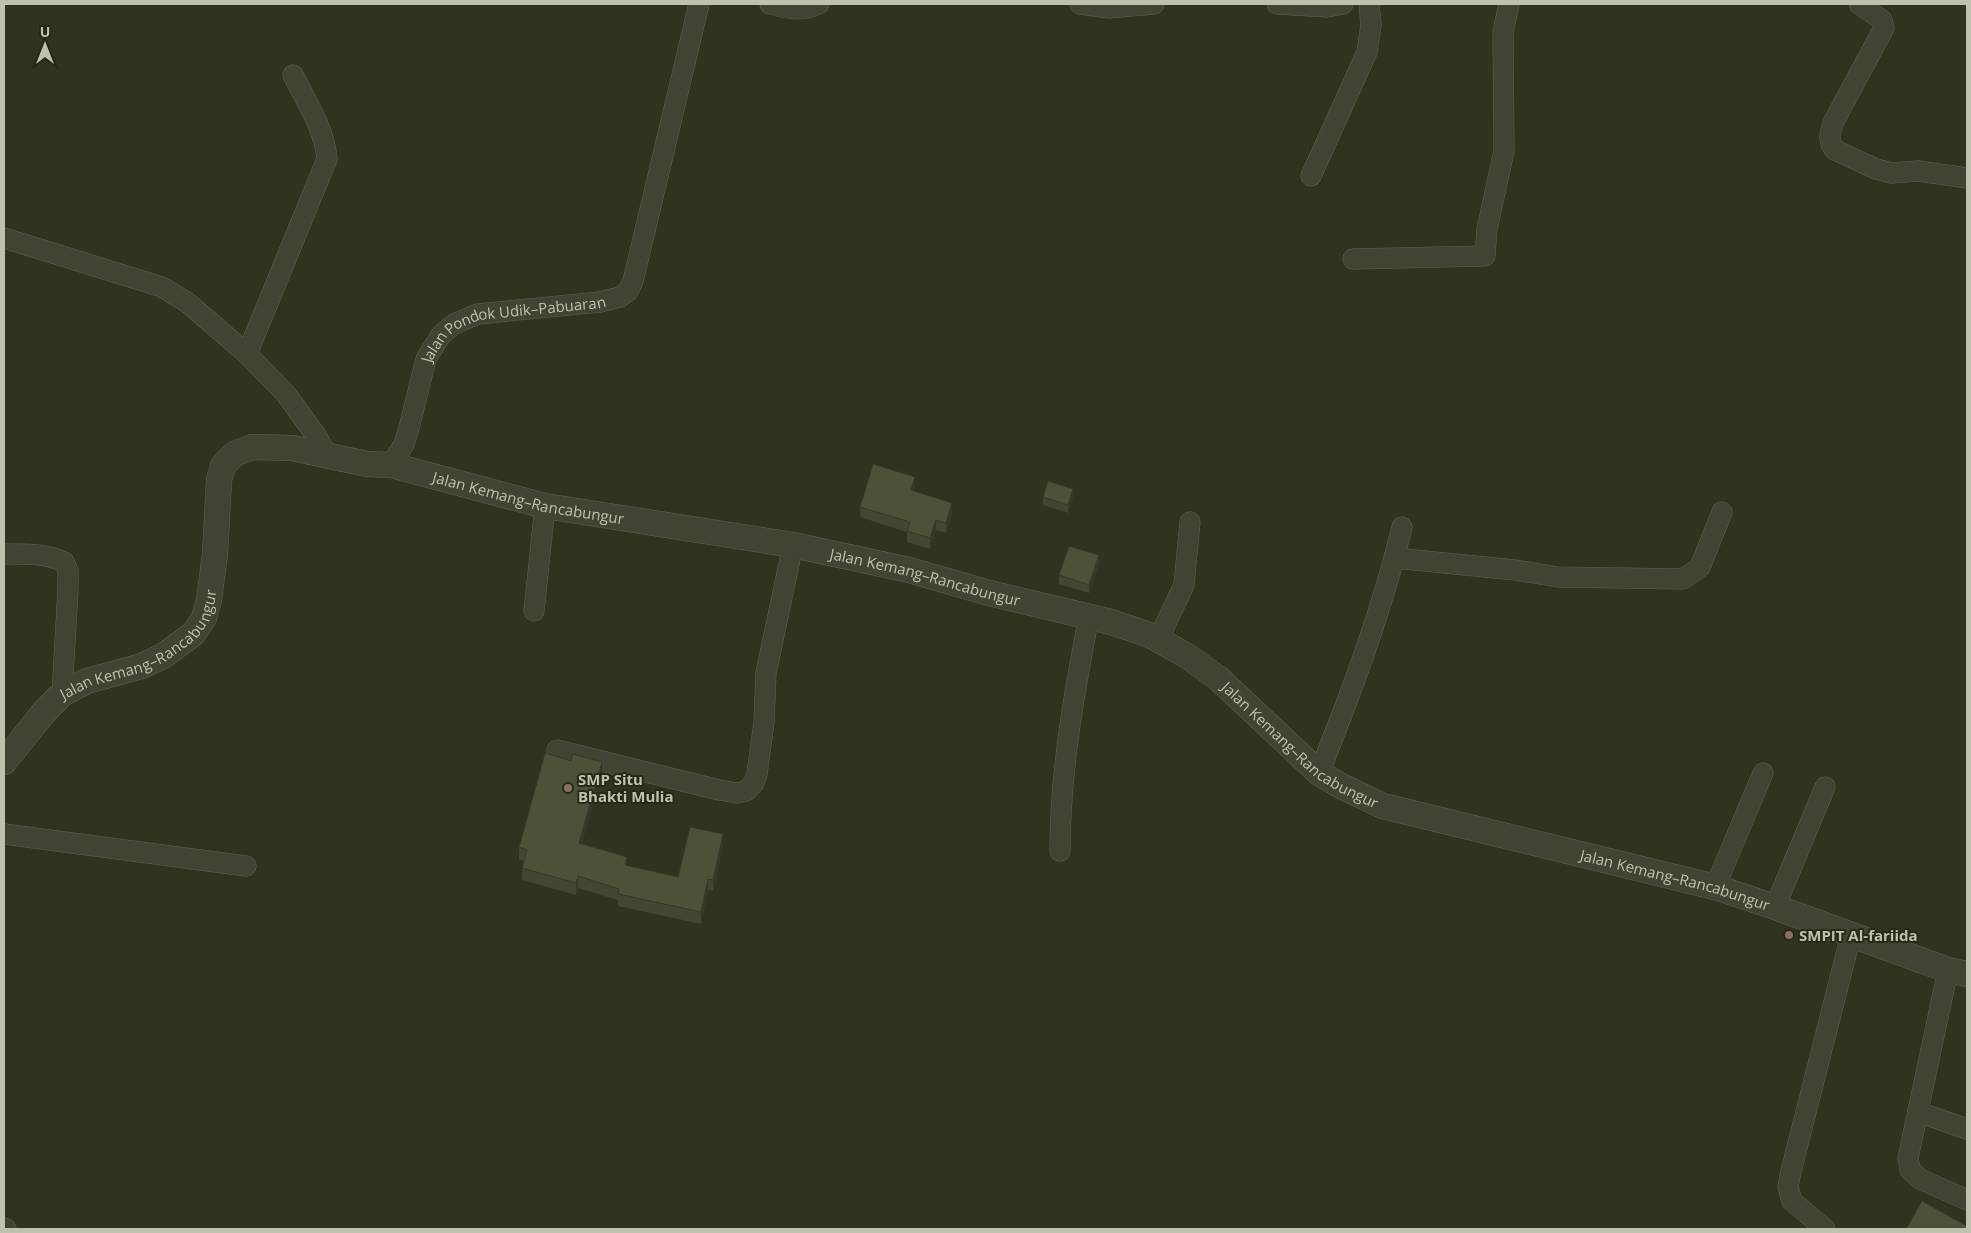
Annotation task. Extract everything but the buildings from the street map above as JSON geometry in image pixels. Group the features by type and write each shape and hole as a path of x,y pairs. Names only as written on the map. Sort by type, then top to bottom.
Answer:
{"street":[{"name":"Jalan Pondok Udik–Pabuaran","path":"391,465 404,444 426,359 441,335 454,324 478,314 600,302 620,297 628,291 635,272 699,4"},
{"path":"770,4 790,10 808,9 818,4"},
{"path":"1080,4 1109,8 1154,4"},
{"path":"1277,4 1327,7 1343,4"},
{"path":"1311,176 1367,52 1371,25 1369,4"},
{"path":"1353,259 1485,256 1487,229 1504,150 1503,32 1509,4"},
{"path":"1859,4 1882,20 1884,28 1834,121 1829,135 1831,146 1835,150 1876,169 1892,173 1918,171 1967,178"},
{"path":"247,354 326,159 326,151 316,120 293,75"},
{"path":"4,238 162,287 188,303 247,354 286,394 317,437 326,454"},
{"name":"Jalan Kemang–Rancabungur","path":"4,762 45,711 62,694 87,681 142,666 163,656 193,634 204,618 210,600 215,554 219,480 223,466 234,454 252,447 292,448 367,464 391,465 545,506 793,545 909,570 989,593 1111,622 1158,640 1187,656 1218,678 1319,773 1383,806 1715,888 1775,906 1851,936 1958,972"},
{"path":"534,611 545,506"},
{"path":"1395,558 1515,570 1558,577 1683,579 1700,567 1722,512"},
{"path":"1158,640 1184,585 1190,522"},
{"path":"1319,773 1353,688 1395,558 1402,527"},
{"path":"557,750 719,790 737,793 746,791 754,783 757,774 764,722 766,672 793,545"},
{"path":"4,554 52,556 64,562 68,571 62,694"},
{"path":"1060,851 1063,769 1089,616"},
{"path":"1715,888 1763,773"},
{"path":"1775,906 1825,787"},
{"path":"4,834 246,866"},
{"path":"1825,1229 1792,1201 1788,1187 1851,936"},
{"path":"1958,972 1918,1112 1908,1158 1910,1170 1920,1179 1967,1200"},
{"path":"1918,1112 1967,1129"}],"place":[{"name":"SMP Situ Bhakti Mulia","path":"568,788"},
{"name":"SMPIT Al-fariida","path":"1789,935"}]}
